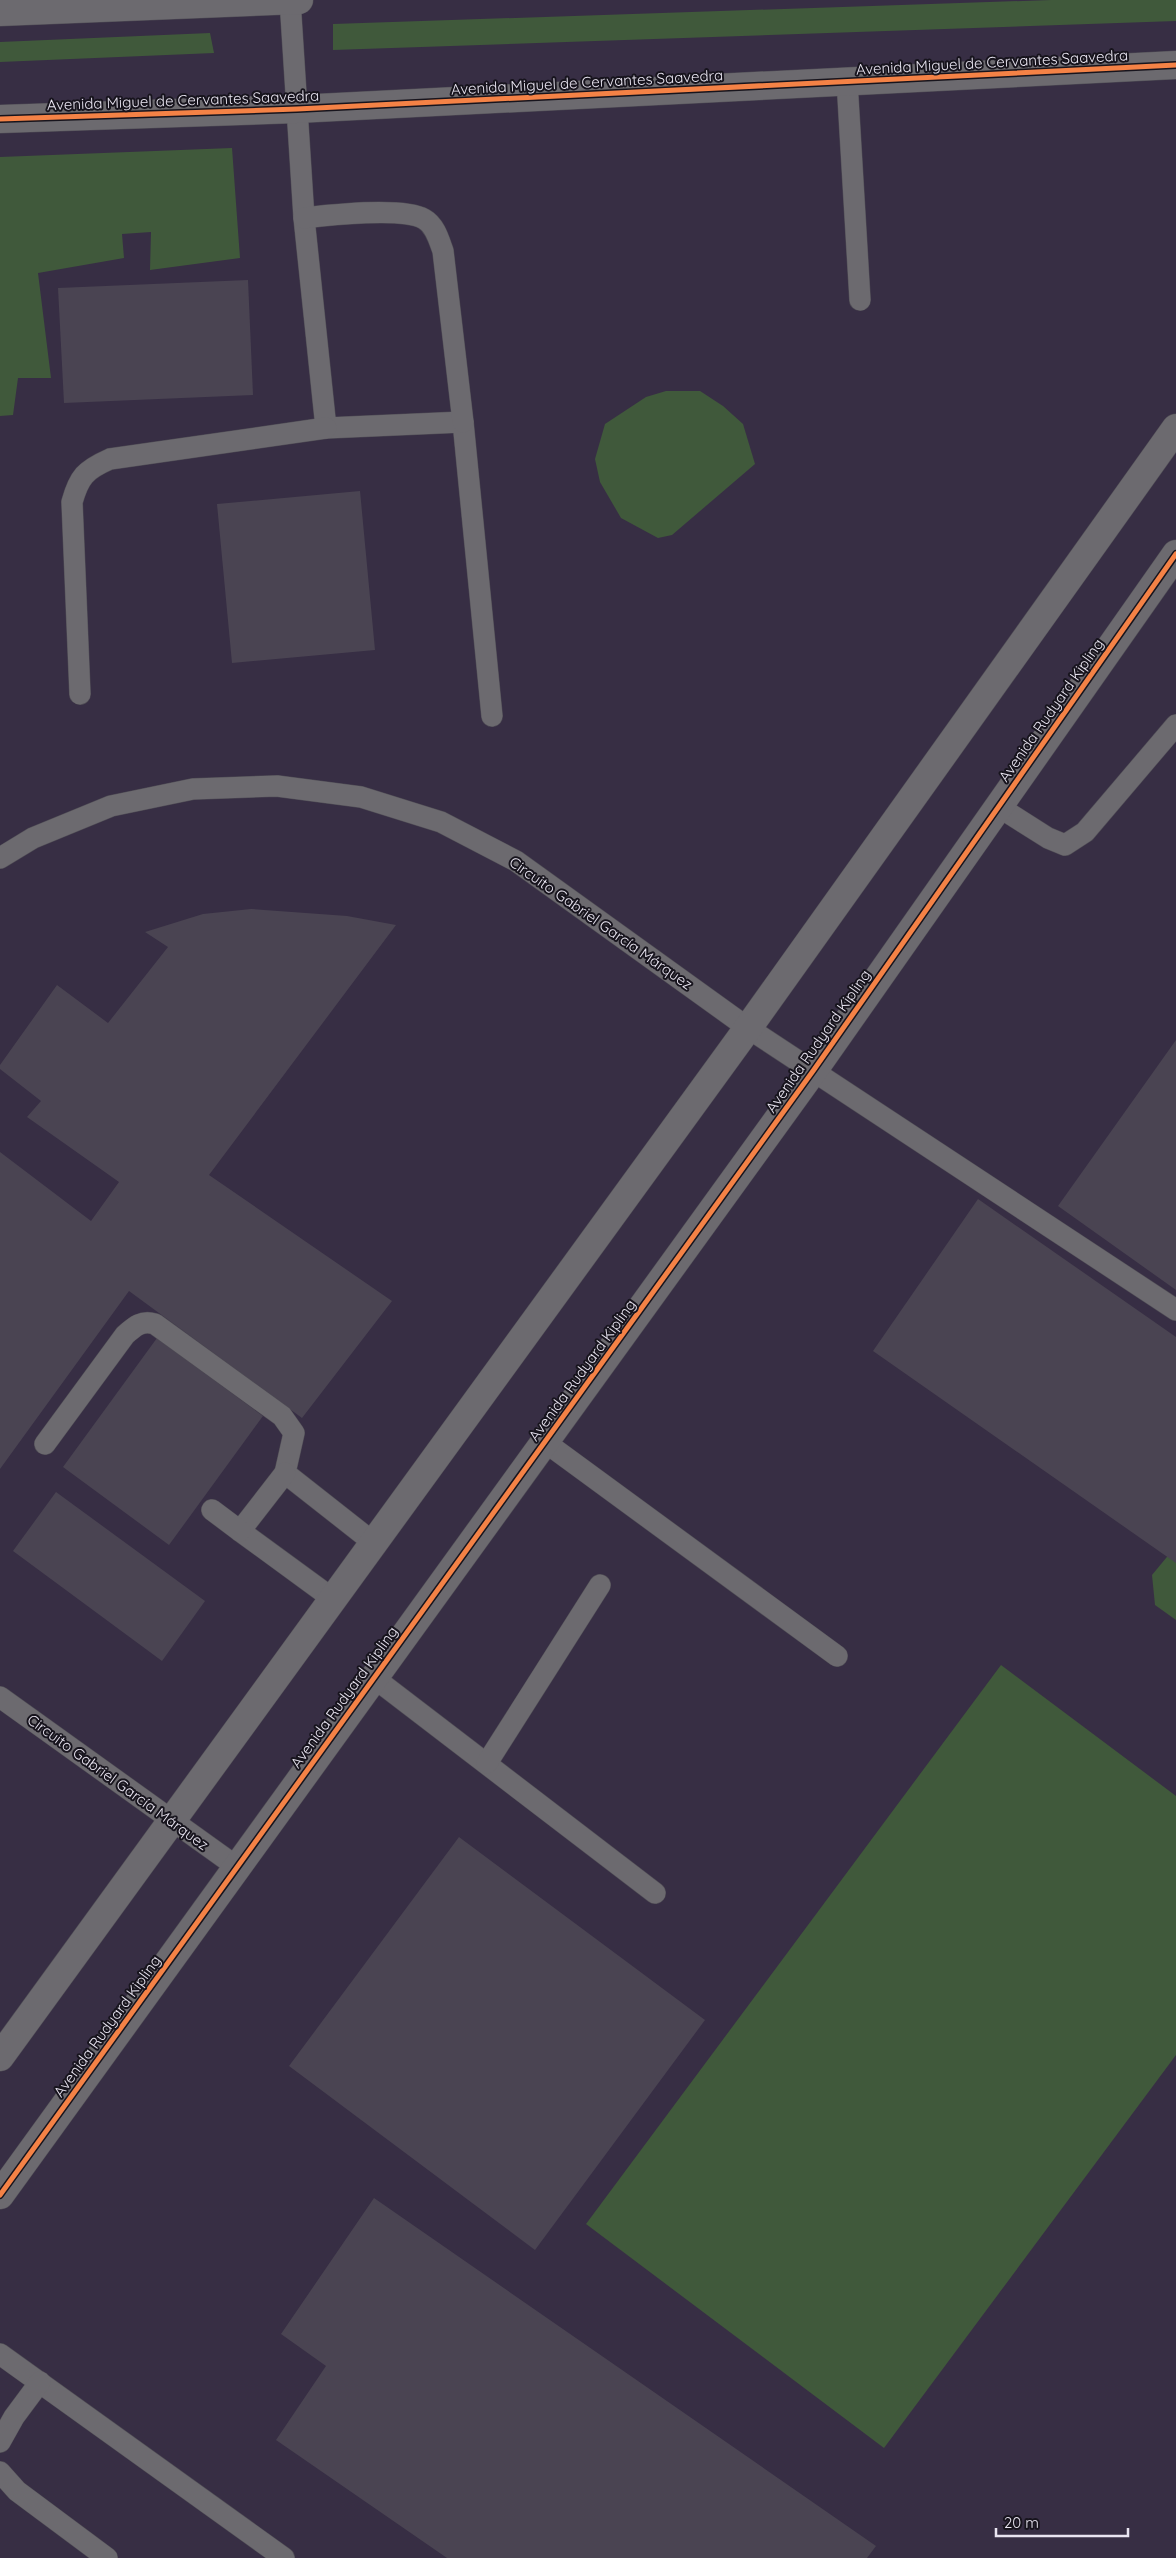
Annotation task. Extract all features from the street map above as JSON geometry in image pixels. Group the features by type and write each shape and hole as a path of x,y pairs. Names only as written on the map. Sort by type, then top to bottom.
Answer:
{"street":[{"path":"0,12 130,3 299,0"},
{"name":"Avenida Miguel de Cervantes Saavedra","path":"0,119 297,109 1176,65"},
{"path":"0,2057 748,1028 1176,428"},
{"name":"Avenida Rudyard Kipling","path":"0,2195 373,1677 813,1072 1176,554"}],"lane":[{"path":"290,0 304,218 326,428"},
{"path":"847,81 860,300"},
{"path":"304,218 404,213 425,219 436,232 443,251 463,422 492,716"},
{"path":"80,694 72,502 78,480 94,466 110,459 326,428 463,422"},
{"path":"998,807 1048,838 1065,845 1071,843 1085,832 1176,725"},
{"name":"Circuito Gabriel García Márquez","path":"0,858 33,838 111,806 193,789 277,786 360,797 441,822 516,861 748,1028 1176,1310"},
{"path":"45,1444 125,1335 135,1326 145,1322 156,1324 282,1416 294,1433 285,1473 240,1531"},
{"path":"545,1442 837,1656"},
{"path":"285,1473 374,1543"},
{"path":"212,1510 333,1599"},
{"path":"487,1763 600,1585"},
{"path":"373,1677 655,1893"},
{"name":"Circuito Gabriel García Márquez","path":"0,1697 236,1867"},
{"path":"0,2354 284,2558"},
{"path":"0,2442 7,2412 40,2382"},
{"path":"0,2472 17,2491 106,2558"}],"shaded area":[{"path":"0,0 1176,0 1176,2558 0,2558"}],"green space":[{"path":"1051,0 1176,0 1176,21 333,50 333,24"},
{"path":"210,33 214,53 0,62 0,42"},
{"path":"232,148 240,258 150,270 151,232 122,234 124,258 38,273 51,378 18,378 13,415 0,416 0,157"},
{"path":"666,391 700,391 723,406 743,424 755,464 672,535 658,538 621,518 600,482 595,459 605,424 646,397"},
{"path":"1176,1546 1176,1620 1155,1605 1152,1575"},
{"path":"1001,1665 1176,1796 1176,2055 884,2448 586,2224"}],"building":[{"path":"248,280 253,395 64,403 58,288"},
{"path":"360,491 375,650 232,663 217,504"},
{"path":"251,909 347,916 396,925 209,1175 392,1301 302,1418 129,1291 0,1469 0,1152 91,1221 119,1182 27,1117 41,1101 0,1069 0,1065 57,985 108,1023 168,947 145,932 203,914"},
{"path":"1176,1040 1176,1290 1058,1206"},
{"path":"978,1199 1176,1337 1176,1563 873,1351"},
{"path":"157,1338 263,1416 169,1545 63,1467"},
{"path":"56,1492 205,1601 162,1661 13,1551"},
{"path":"459,1837 705,2020 535,2250 289,2066"},
{"path":"374,2198 876,2546 867,2558 447,2558 276,2440 326,2366 281,2334"}],"cycle path":[{"path":"0,119 297,109 1176,65"},
{"path":"0,2195 813,1071 1176,554"}]}
